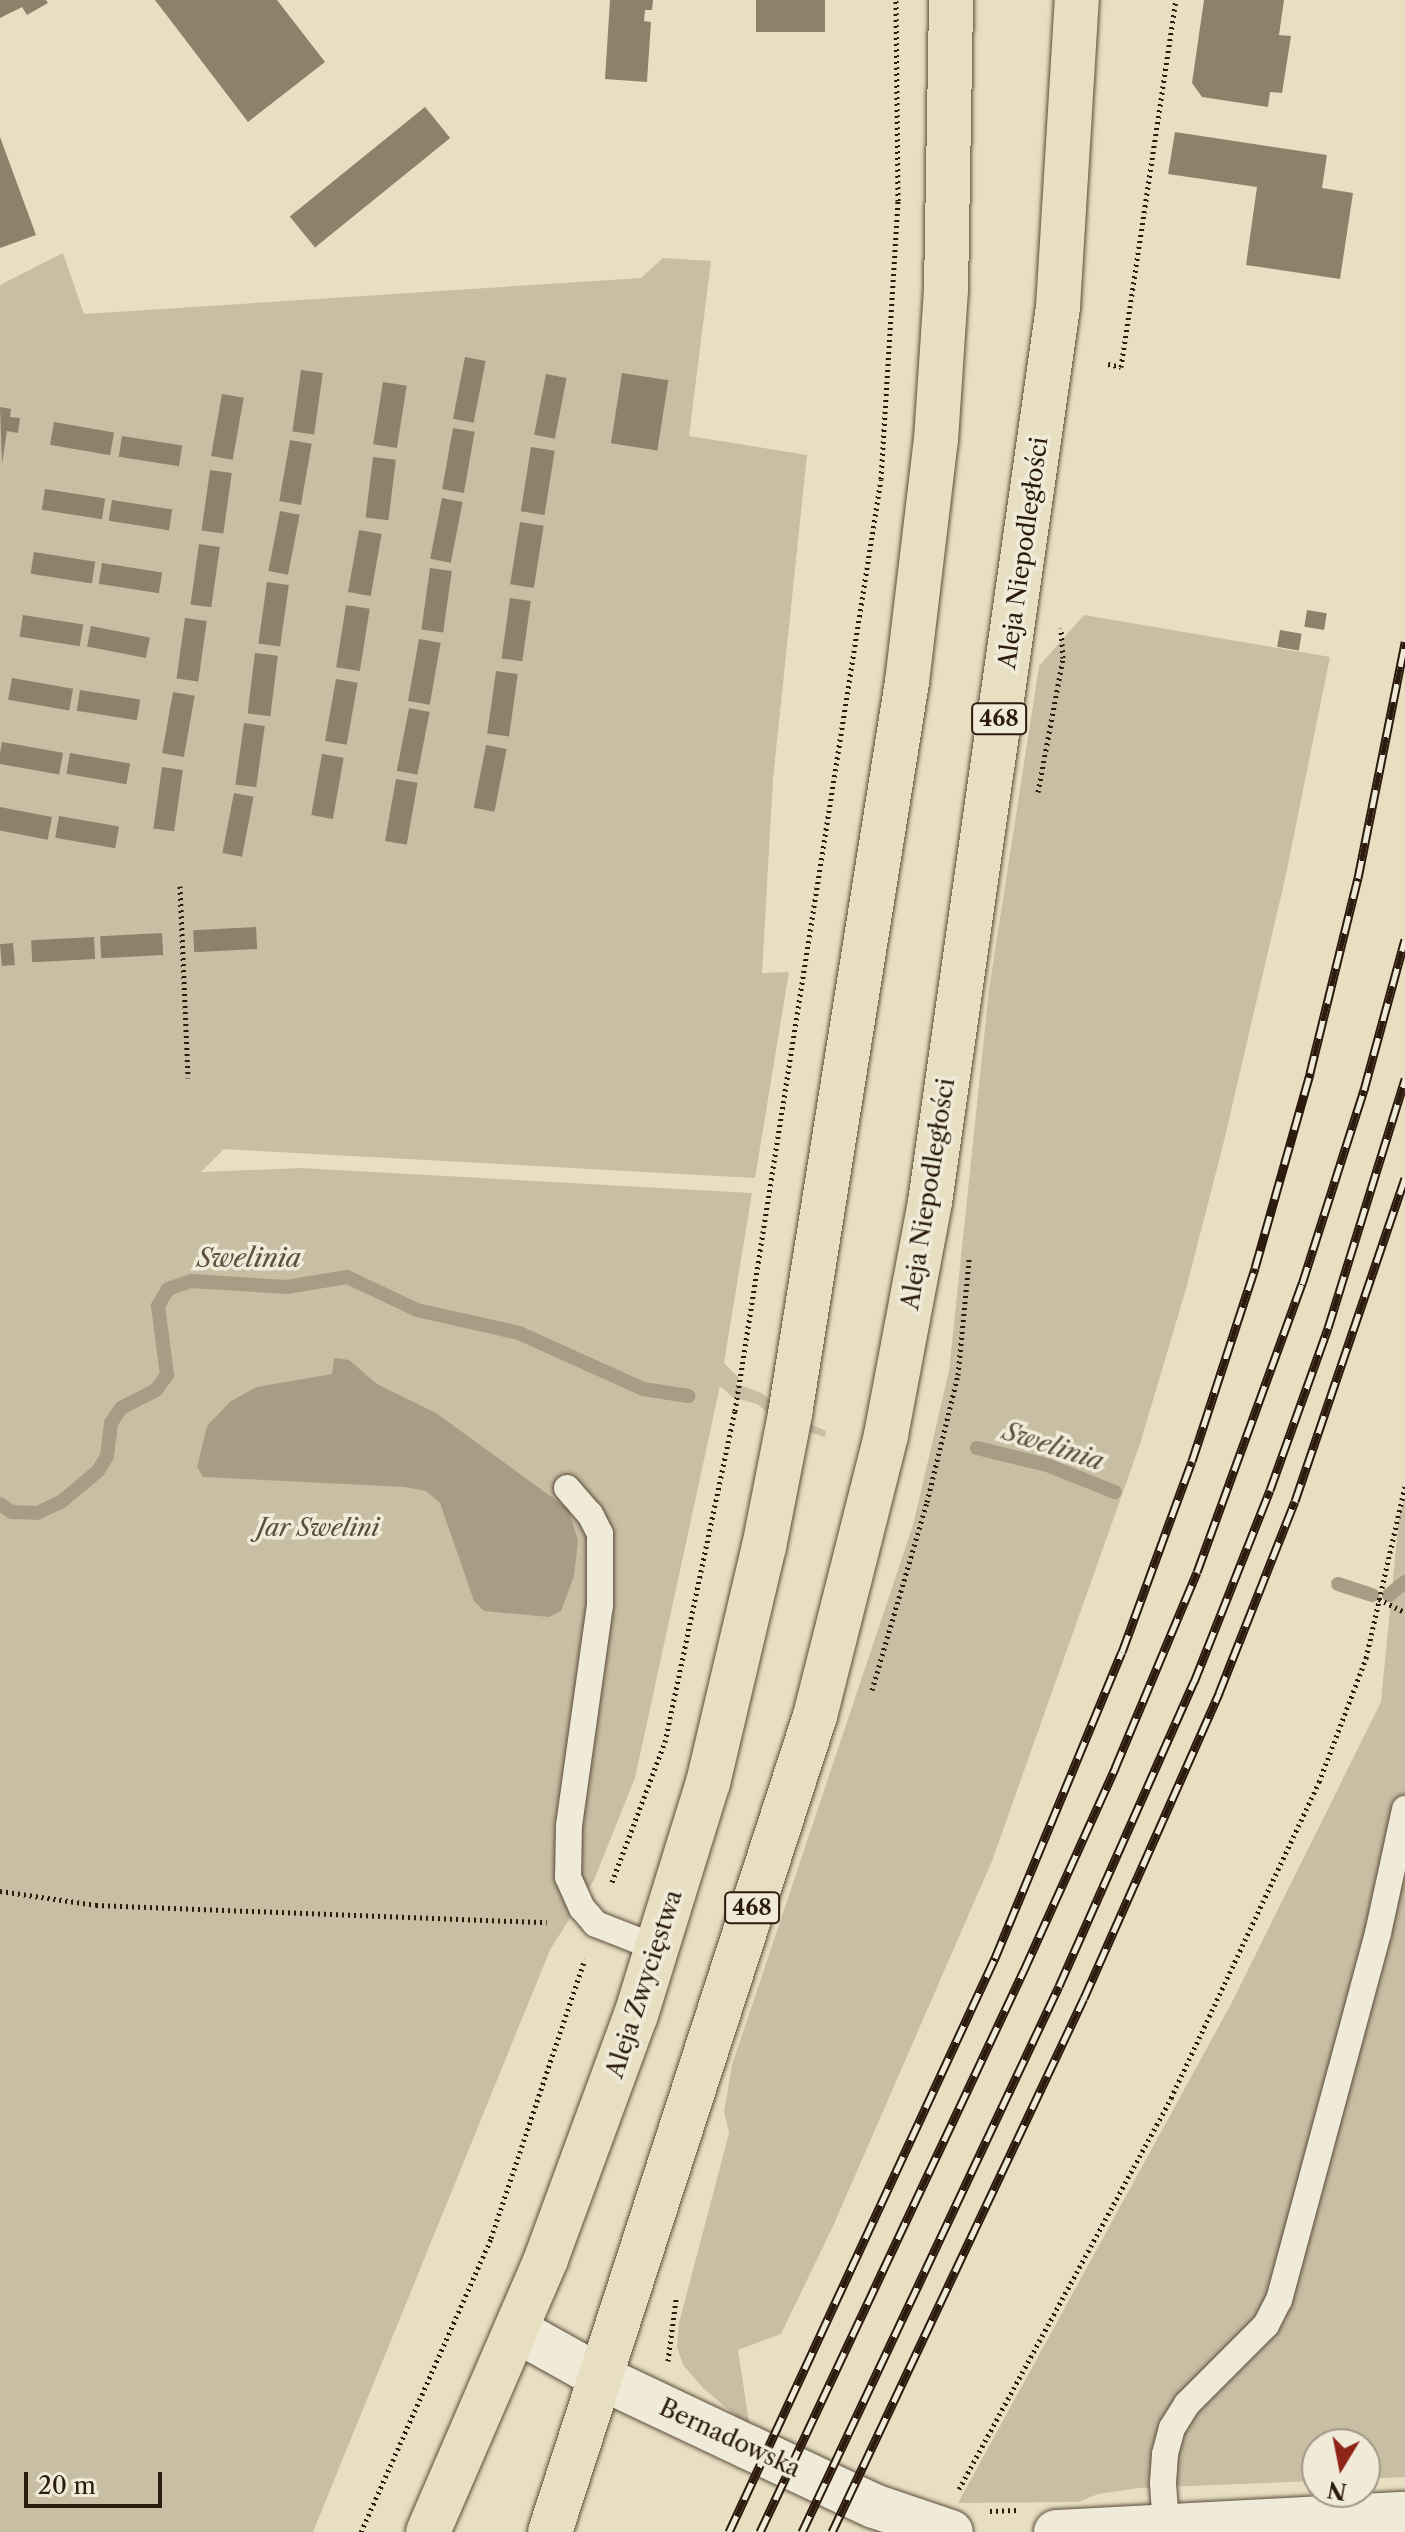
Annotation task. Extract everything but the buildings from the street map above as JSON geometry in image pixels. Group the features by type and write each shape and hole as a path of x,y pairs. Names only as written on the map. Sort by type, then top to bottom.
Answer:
{"main road":[{"name":"Aleja Zwycięstwa","path":"428,2532 568,2202 657,1948 708,1783 764,1547 790,1414 907,682 936,440 946,290 951,0"},
{"name":"Aleja Niepodległości","path":"602,2378 815,1716 886,1435 932,1187 1058,307 1077,0"},
{"name":"468","path":"550,2532 602,2378"}],"street":[{"name":"Bernadowska","path":"516,2330 602,2378 874,2506 946,2524"},
{"path":"1041,2521 1166,2529 1405,2514"}],"lane":[{"path":"567,1488 590,1514 600,1534 600,1605 569,1826 568,1877 582,1908 596,1924 657,1948"},
{"path":"1166,2529 1163,2483 1165,2454 1172,2428 1187,2404 1266,2325 1279,2300 1378,1933 1405,1809"}],"path":[{"path":"361,2532 491,2238 596,1924 665,1742 735,1411 881,479 898,201 896,0"},
{"path":"1108,364 1121,367 1176,0"},
{"path":"180,886 188,1078"},
{"path":"1041,2521 946,2524 1171,2098 1319,1782 1366,1658 1405,1486"},
{"path":"1379,1599 1405,1612"},
{"path":"0,1891 96,1905 222,1907 596,1924"},
{"path":"675,2371 667,2363 676,2309"}],"green space":[{"name":"Jar Swelini","path":"63,253 84,314 641,278 663,258 711,261 689,436 807,455 773,779 762,973 789,972 755,1178 224,1149 201,1172 301,1168 752,1193 724,1363 739,1378 736,1384 762,1393 782,1411 826,1431 825,1437 780,1423 757,1404 732,1397 720,1386 635,1778 594,1880 550,1950 313,2532 0,2532 0,285"},
{"path":"1084,615 1330,657 1285,879 1223,1145 1186,1289 1140,1444 992,1861 834,2224 781,2334 738,2350 750,2428 703,2388 683,2365 677,2347 679,2323 729,2133 724,2112 732,2065 913,1525 949,1371 989,990 1039,666"},
{"path":"1405,1497 1405,2477 1381,2478 1381,2428 1301,2428 1301,2482 1139,2488 1098,2494 1079,2502 958,2503 1231,2004 1381,1702 1399,1517"}],"shaded area":[{"path":"334,1358 349,1360 377,1384 436,1413 568,1509 578,1540 574,1576 561,1611 549,1617 484,1611 474,1601 440,1503 426,1491 405,1487 203,1477 197,1467 207,1426 231,1401 257,1387 332,1374"}],"waterway":[{"name":"Swelinia","path":"0,1504 12,1512 37,1513 61,1502 98,1471 107,1456 111,1423 121,1408 156,1390 167,1375 158,1306 168,1289 191,1281 286,1287 347,1277 417,1310 519,1333 643,1389 688,1396"},
{"name":"Swelinia","path":"977,1448 1047,1465 1115,1492"},
{"name":"Swelinia","path":"1389,1595 1405,1582"},
{"name":"Swelinia","path":"1338,1584 1372,1595"}],"railway":[{"path":"729,2532 995,1958 1122,1652 1192,1461 1255,1268 1310,1073 1358,878 1405,642"},
{"path":"760,2532 1024,1970 1115,1768 1197,1572 1302,1284 1364,1090 1405,939"},
{"path":"802,2532 1059,1986 1194,1682 1270,1490 1328,1328 1405,1079"},
{"path":"832,2532 1084,1998 1219,1693 1295,1501 1405,1178"}]}
